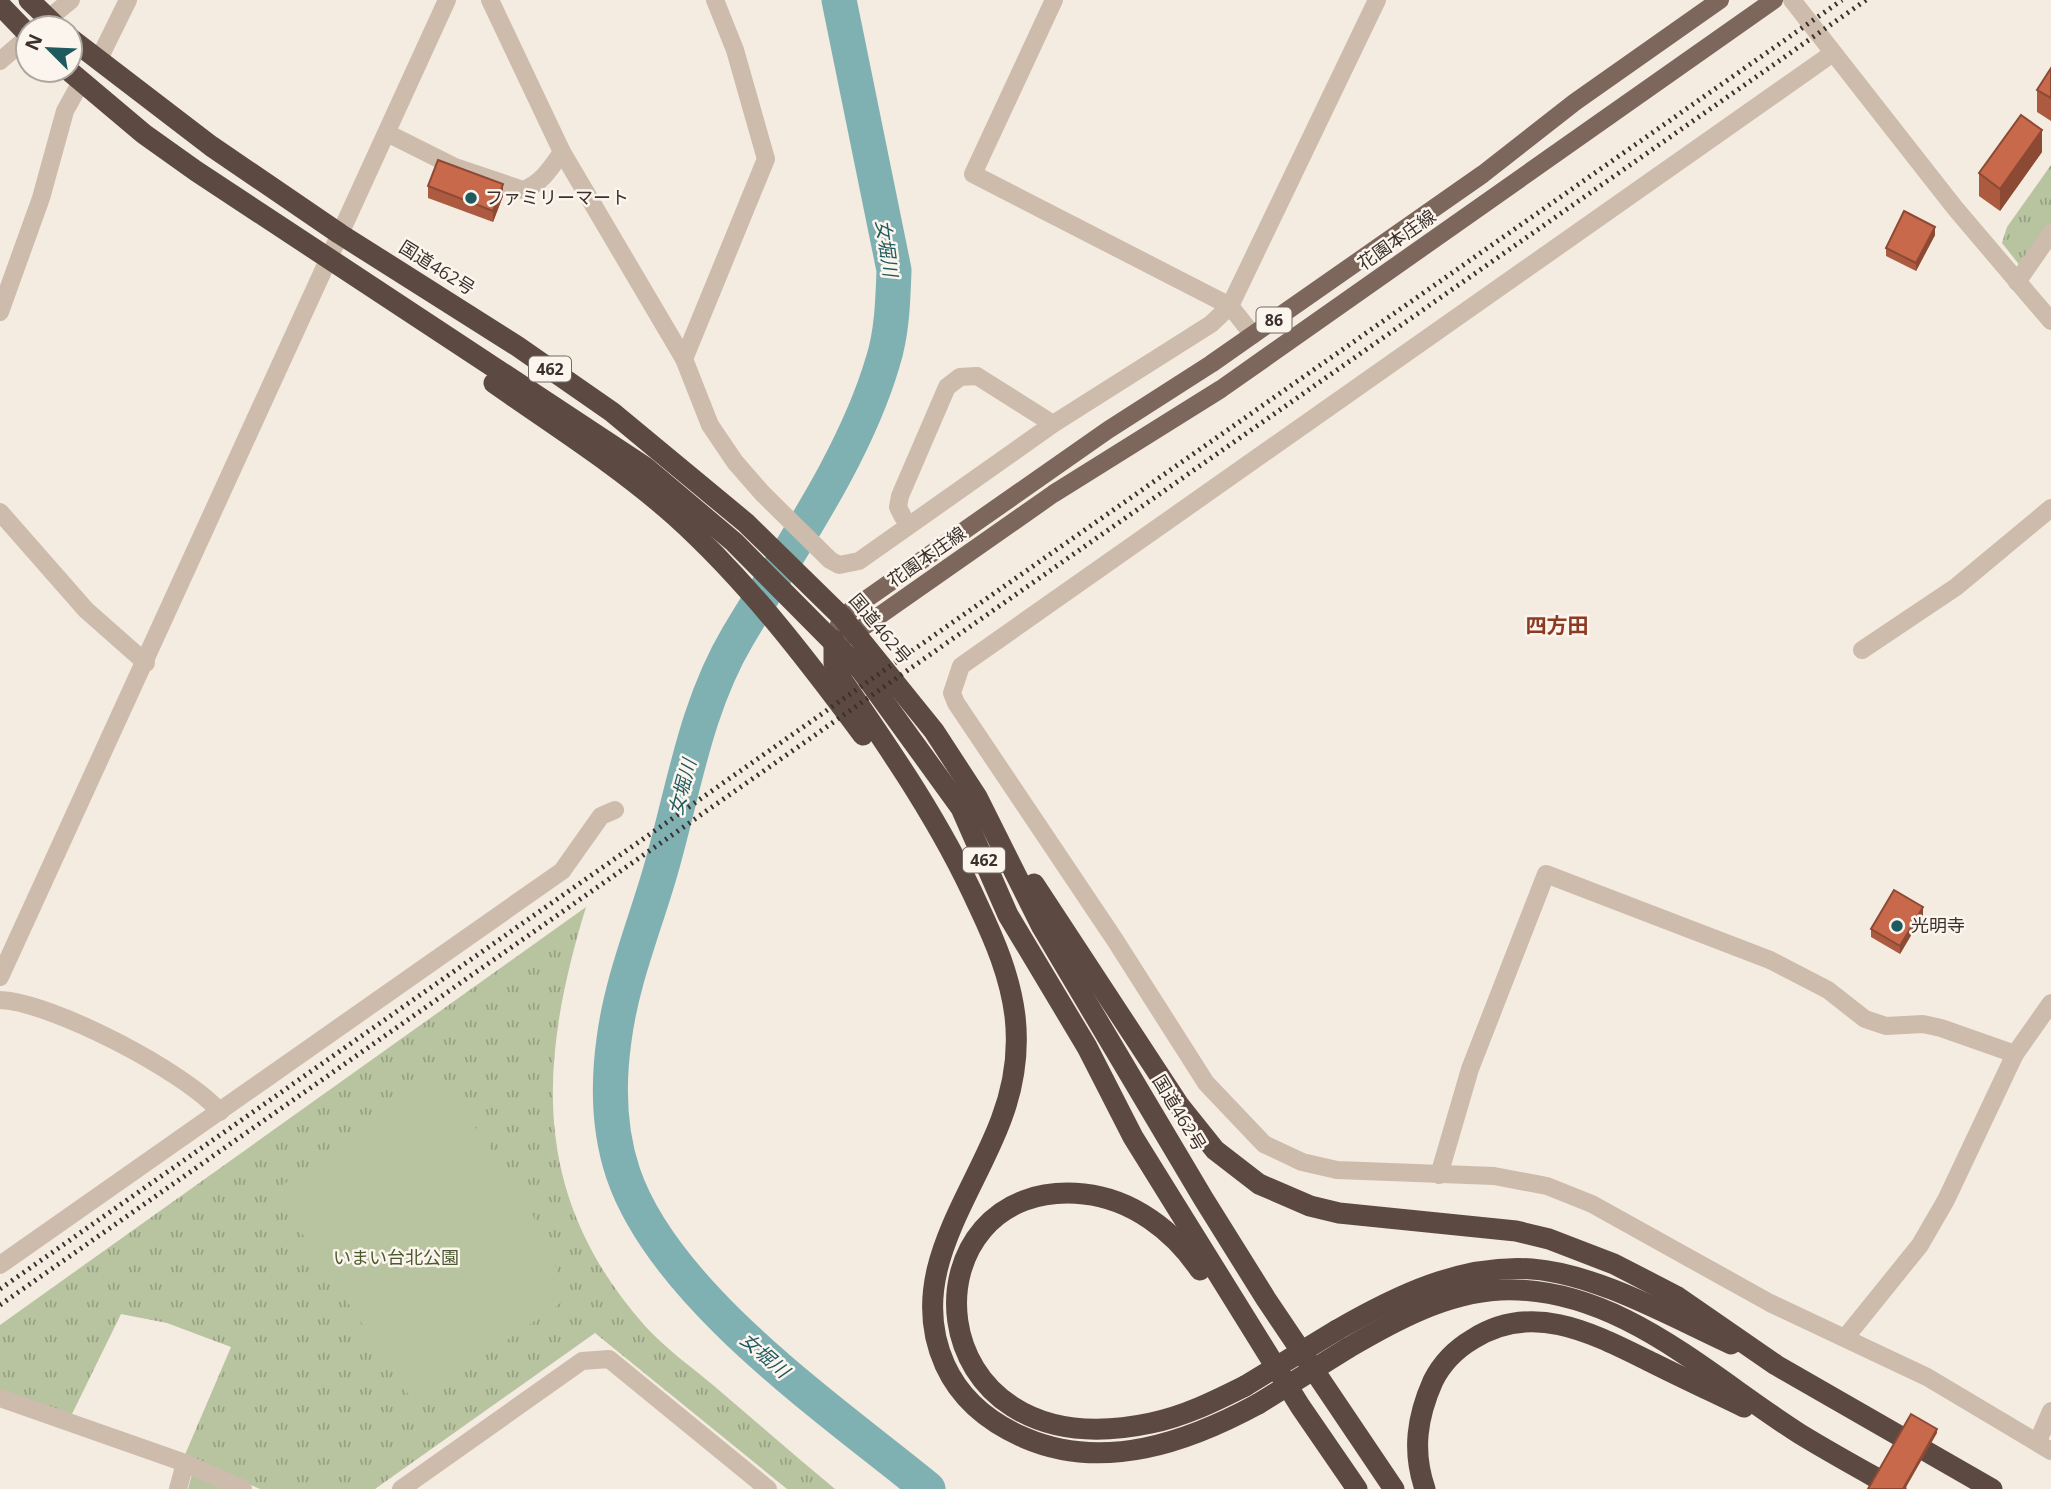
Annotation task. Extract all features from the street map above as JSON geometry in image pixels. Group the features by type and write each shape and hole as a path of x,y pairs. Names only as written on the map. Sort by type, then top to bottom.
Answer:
{"highway":[{"path":"29,0 43,14"},
{"path":"0,5 14,20"},
{"name":"国道462号","path":"84,50 211,146 341,234 566,379 656,447 746,523 849,624 934,731 977,797 1042,927 1202,1198 1266,1299 1394,1489"},
{"name":"462","path":"84,84 144,134 329,261 444,332 645,467 734,542 798,609 834,640 898,718 961,808 1009,915 1087,1047 1133,1138 1300,1406 1357,1489"},
{"path":"444,332 471,366 625,475 674,516 722,562 785,631 914,807 988,927"},
{"path":"834,640 834,663 840,677 952,847 988,927 1010,989 1016,1034 1015,1068 1001,1120 944,1242 931,1299 932,1324 938,1350 950,1375 966,1398 987,1418 1036,1443 1064,1450 1121,1452 1152,1448 1207,1430 1258,1404 1348,1348 1407,1316 1471,1294 1527,1290 1556,1294 1611,1314 1673,1346 1799,1433"},
{"path":"977,797 1179,1105 1215,1150 1235,1168 1259,1184 1311,1206 1369,1217 1516,1231 1580,1250 1676,1296 1776,1365 1991,1489"},
{"path":"1349,1489 1305,1431 1193,1260 1168,1233 1139,1212 1094,1195 1060,1193 1027,1200 1006,1211 990,1225 965,1260 957,1282 954,1305 963,1349 975,1371 1007,1404 1029,1415 1076,1428 1126,1428 1181,1415 1245,1386 1336,1330 1392,1300 1430,1284 1478,1272 1533,1269 1589,1282 1776,1365"},
{"path":"1426,1489 1417,1450 1419,1423 1436,1376 1448,1359 1483,1332 1524,1322 1565,1325 1587,1331 1799,1433 1896,1489"}],"main road":[{"name":"花園本庄線","path":"849,624 1108,430 1253,335 1483,174 1575,102 1720,0"},
{"name":"花園本庄線","path":"849,624 1221,389 1774,0"},
{"path":"834,640 849,624"}],"street":[{"path":"98,61 128,0"},
{"path":"0,977 146,663 447,0"},
{"path":"490,0 562,152 684,359 710,425 735,462 763,494 830,560 839,565 859,561 1053,424 1211,324 1230,306 1377,0"},
{"path":"684,359 766,159 735,50 715,0"},
{"path":"1054,0 973,174 1230,306 1253,335"},
{"path":"1792,0 1955,208 2051,321"},
{"path":"0,61 4,61 14,51"},
{"path":"1833,54 961,666 956,674 952,693 956,704 1115,940 1206,1083 1264,1143 1302,1162 1337,1170 1494,1177 1547,1186 1591,1204 1770,1303 1927,1377 2044,1446 2051,1411"},
{"path":"0,312 41,198 72,84"},
{"path":"387,134 455,167 523,190 532,187 551,169 562,152"},
{"path":"2017,282 2051,233"},
{"path":"903,517 898,507 900,496 947,387 960,377 977,376 1053,424"},
{"path":"1862,650 1956,587 2051,508"},
{"path":"0,512 86,610 146,663"},
{"path":"0,1265 562,871 601,816 615,810"},
{"path":"1439,1175 1470,1069 1546,874 1770,960 1828,990 1865,1019 1886,1026 1923,1024 1941,1028 2015,1054"},
{"path":"0,1000 19,1001 95,1033 197,1089 220,1112"},
{"path":"1845,1338 1920,1245 1946,1200 2015,1054 2051,1003"},
{"path":"401,1489 582,1361 609,1359 768,1489"},
{"path":"0,1398 185,1463 243,1489"},
{"path":"178,1489 185,1463"}],"green space":[{"path":"2051,165 2051,224 2021,267 2002,243 2007,227"},
{"name":"いまい台北公園","path":"586,907 559,1020 553,1074 554,1127 563,1178 581,1228 607,1277 645,1326 835,1489 787,1489 595,1333 375,1489 260,1489 184,1457 231,1347 167,1323 121,1314 71,1416 0,1392 0,1325"},
{"path":"438,1076 524,1195 569,1297 415,1404 274,1191"},
{"path":"192,1474 234,1489 188,1489"}],"building":[{"path":"2051,68 2051,98 2037,90"},
{"path":"2021,115 2042,130 2000,189 1979,173"},
{"path":"438,160 503,184 493,211 428,186"},
{"path":"1904,211 1935,227 1916,263 1886,248"},
{"name":"光明寺","path":"1894,890 1923,907 1900,946 1871,929"},
{"path":"1911,1414 1937,1429 1903,1489 1868,1489"}],"waterway":[{"name":"女堀川","path":"839,0 894,270 888,339 871,397 838,468 738,636 710,693 622,998 612,1056 611,1107 615,1141 623,1173 644,1218 674,1263 712,1306 754,1347 928,1489"}],"railway":[{"path":"0,1289 1842,0"},
{"path":"0,1305 1866,0"}],"place":[{"name":"ファミリーマート","path":"471,198"},
{"name":"光明寺","path":"1897,926"}],"district":[{"name":"四方田","path":"1557,626"}]}
